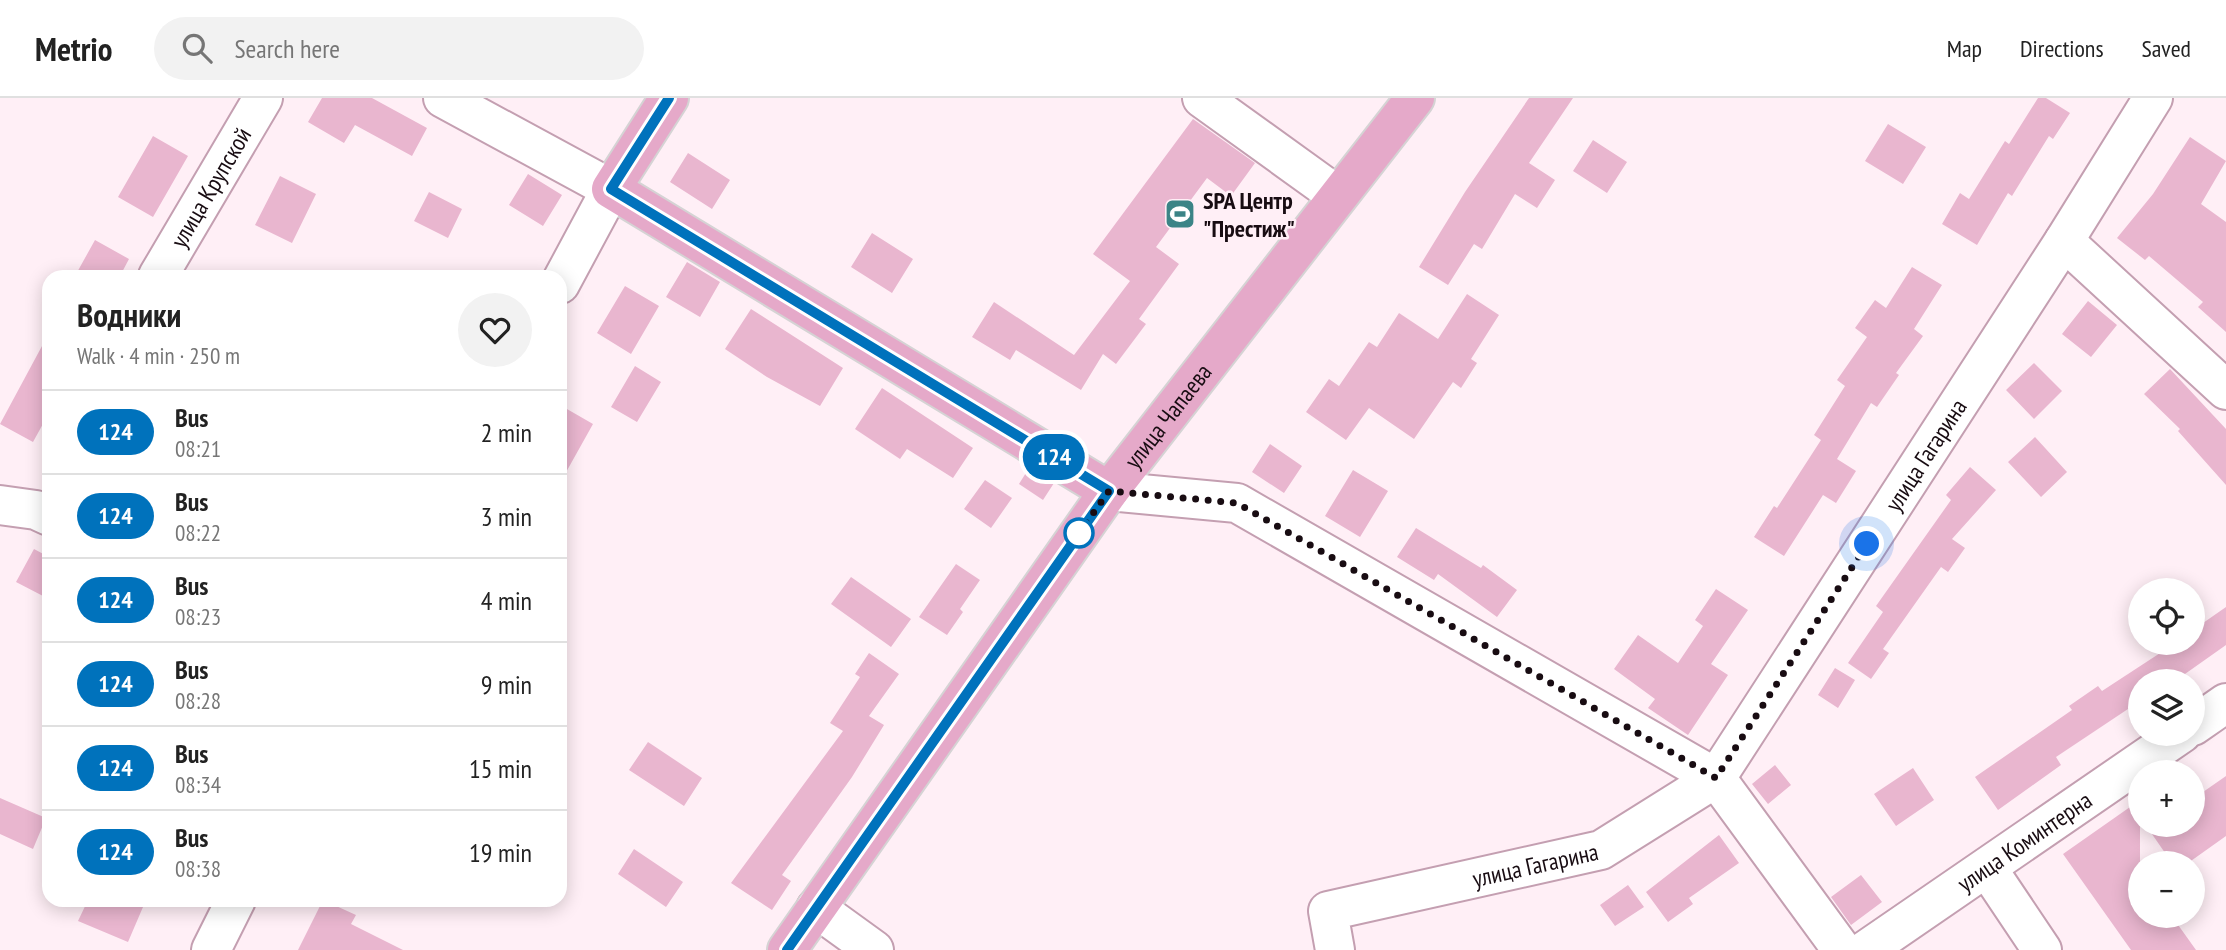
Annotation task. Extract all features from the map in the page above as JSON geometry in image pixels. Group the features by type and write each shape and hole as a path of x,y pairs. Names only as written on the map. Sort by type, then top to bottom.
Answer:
{"main road":[{"path":"669,98 611,189 1109,491"},
{"name":"улица Чапаева","path":"788,950 1109,491 1415,98"}],"street":[{"name":"улица Крупской","path":"163,270 263,98"},
{"path":"443,98 611,189 567,271"},
{"path":"1202,98 1338,196"},
{"name":"улица Гагарина","path":"1335,950 1328,911 1601,850 1716,778 2064,241 2153,98"},
{"path":"2064,241 2226,390"},
{"path":"1109,491 1237,503 1716,778 1842,950"},
{"path":"2205,718 2226,703"},
{"name":"улица Коминтерна","path":"1866,950 2163,746"},
{"path":"1987,868 2042,950"},
{"path":"211,950 232,907"},
{"path":"816,908 874,950"}],"building":[{"path":"322,98 372,98 427,128 412,156 355,125 344,143 308,122"},
{"path":"1529,98 1573,98 1529,163 1555,180 1537,208 1515,194 1482,249 1474,244 1448,285 1419,267 1465,192"},
{"path":"2038,98 2046,98 2070,113 2053,139 2049,136 2012,196 2008,193 1977,245 1942,224 1960,193 1969,199 2005,141 2009,144"},
{"path":"1193,119 1255,163 1231,196 1207,178 1156,247 1179,264 1139,319 1146,324 1116,364 1103,354 1081,390 1016,350 1010,360 972,337 994,302 1074,355 1130,281 1093,254"},
{"path":"1888,124 1926,147 1903,184 1865,161"},
{"path":"153,136 188,156 153,217 118,197"},
{"path":"2190,137 2226,161 2201,204 2226,222 2226,332 2198,307 2203,302 2149,256 2145,260 2117,238 2153,194"},
{"path":"1593,140 1627,162 1607,193 1573,171"},
{"path":"688,153 730,180 712,209 670,182"},
{"path":"528,174 562,195 543,226 509,205"},
{"path":"280,176 316,194 292,243 255,225"},
{"path":"429,192 462,209 448,238 414,221"},
{"path":"872,233 913,259 892,293 851,267"},
{"path":"95,240 129,259 123,270 78,270"},
{"path":"687,262 720,282 700,317 666,297"},
{"path":"1912,267 1942,285 1914,329 1923,336 1896,373 1899,375 1877,407 1871,403 1837,459 1856,471 1836,503 1823,495 1784,556 1754,537 1774,506 1777,508 1821,440 1814,435 1845,386 1837,380 1867,337 1855,328 1875,300 1886,308"},
{"path":"625,286 659,306 631,354 597,333"},
{"path":"1467,294 1499,315 1471,359 1477,363 1461,388 1453,382 1414,439 1369,408 1346,440 1306,412 1329,379 1339,386 1369,342 1377,347 1399,313 1438,339"},
{"path":"2088,301 2117,325 2091,357 2062,334"},
{"path":"751,309 843,368 820,406 767,377 725,349"},
{"path":"42,346 42,426 33,442 0,424"},
{"path":"2034,363 2062,391 2034,419 2006,390"},
{"path":"635,366 661,382 637,422 611,407"},
{"path":"2170,369 2226,429 2226,485 2178,431 2180,429 2144,394"},
{"path":"882,388 973,448 953,478 907,449 900,459 855,429"},
{"path":"567,409 593,424 567,470"},
{"path":"2035,437 2067,472 2041,497 2008,462"},
{"path":"1270,444 1302,466 1284,493 1252,472"},
{"path":"1970,467 1996,490 1952,539 1965,548 1948,572 1941,567 1883,649 1889,653 1871,679 1848,663 1883,612 1876,606 1951,500 1946,495"},
{"path":"1029,468 1054,483 1043,500 1019,484"},
{"path":"1353,470 1388,491 1360,537 1325,516"},
{"path":"985,480 1012,498 991,528 964,509"},
{"path":"1416,528 1481,568 1483,565 1517,590 1497,617 1438,574 1434,580 1397,557"},
{"path":"34,549 42,553 42,595 16,582"},
{"path":"956,564 980,580 960,609 963,612 947,635 919,617"},
{"path":"851,577 911,619 891,647 831,604"},
{"path":"1716,589 1748,610 1711,664 1728,675 1688,735 1648,708 1655,699 1614,669 1638,635 1678,663 1703,626 1695,620"},
{"path":"2226,607 2226,645 2192,669 2136,669 2157,655 2205,655 2205,622"},
{"path":"869,653 899,674 869,716 884,725 852,777 782,875 791,881 772,910 731,883 843,731 830,723 860,677 855,674"},
{"path":"1835,668 1855,680 1838,708 1818,695"},
{"path":"2128,674 2128,709 2056,757 2061,765 1998,810 1975,777 2072,710 2069,706 2098,686 2102,691"},
{"path":"648,742 702,778 684,806 629,770"},
{"path":"1775,765 1791,785 1768,804 1752,784"},
{"path":"1913,768 1934,800 1896,826 1874,794"},
{"path":"2226,776 2226,836 2205,851 2164,851 2154,837 2205,837 2205,791"},
{"path":"0,798 42,816 42,828 33,849 0,834"},
{"path":"2128,808 2128,837 2140,837 2140,851 2128,851 2128,928 2180,928 2196,950 2131,950 2063,854"},
{"path":"1719,835 1739,863 1689,898 1693,904 1668,922 1646,892"},
{"path":"634,849 683,882 666,907 618,874"},
{"path":"1861,875 1882,902 1851,925 1831,897"},
{"path":"1628,885 1644,907 1615,926 1600,905"},
{"path":"85,907 143,907 128,942 78,921"},
{"path":"320,907 338,907 356,915 351,924 403,950 298,950"}],"bus line":[{"name":"124","path":"669,98 611,189 1109,491 787,950"}],"place":[{"name":"SPA Центр \"Престиж\"","path":"1180,214"}],"route":[{"path":"1079,533 1109,491 1237,503 1716,778 1867,544"}]}
